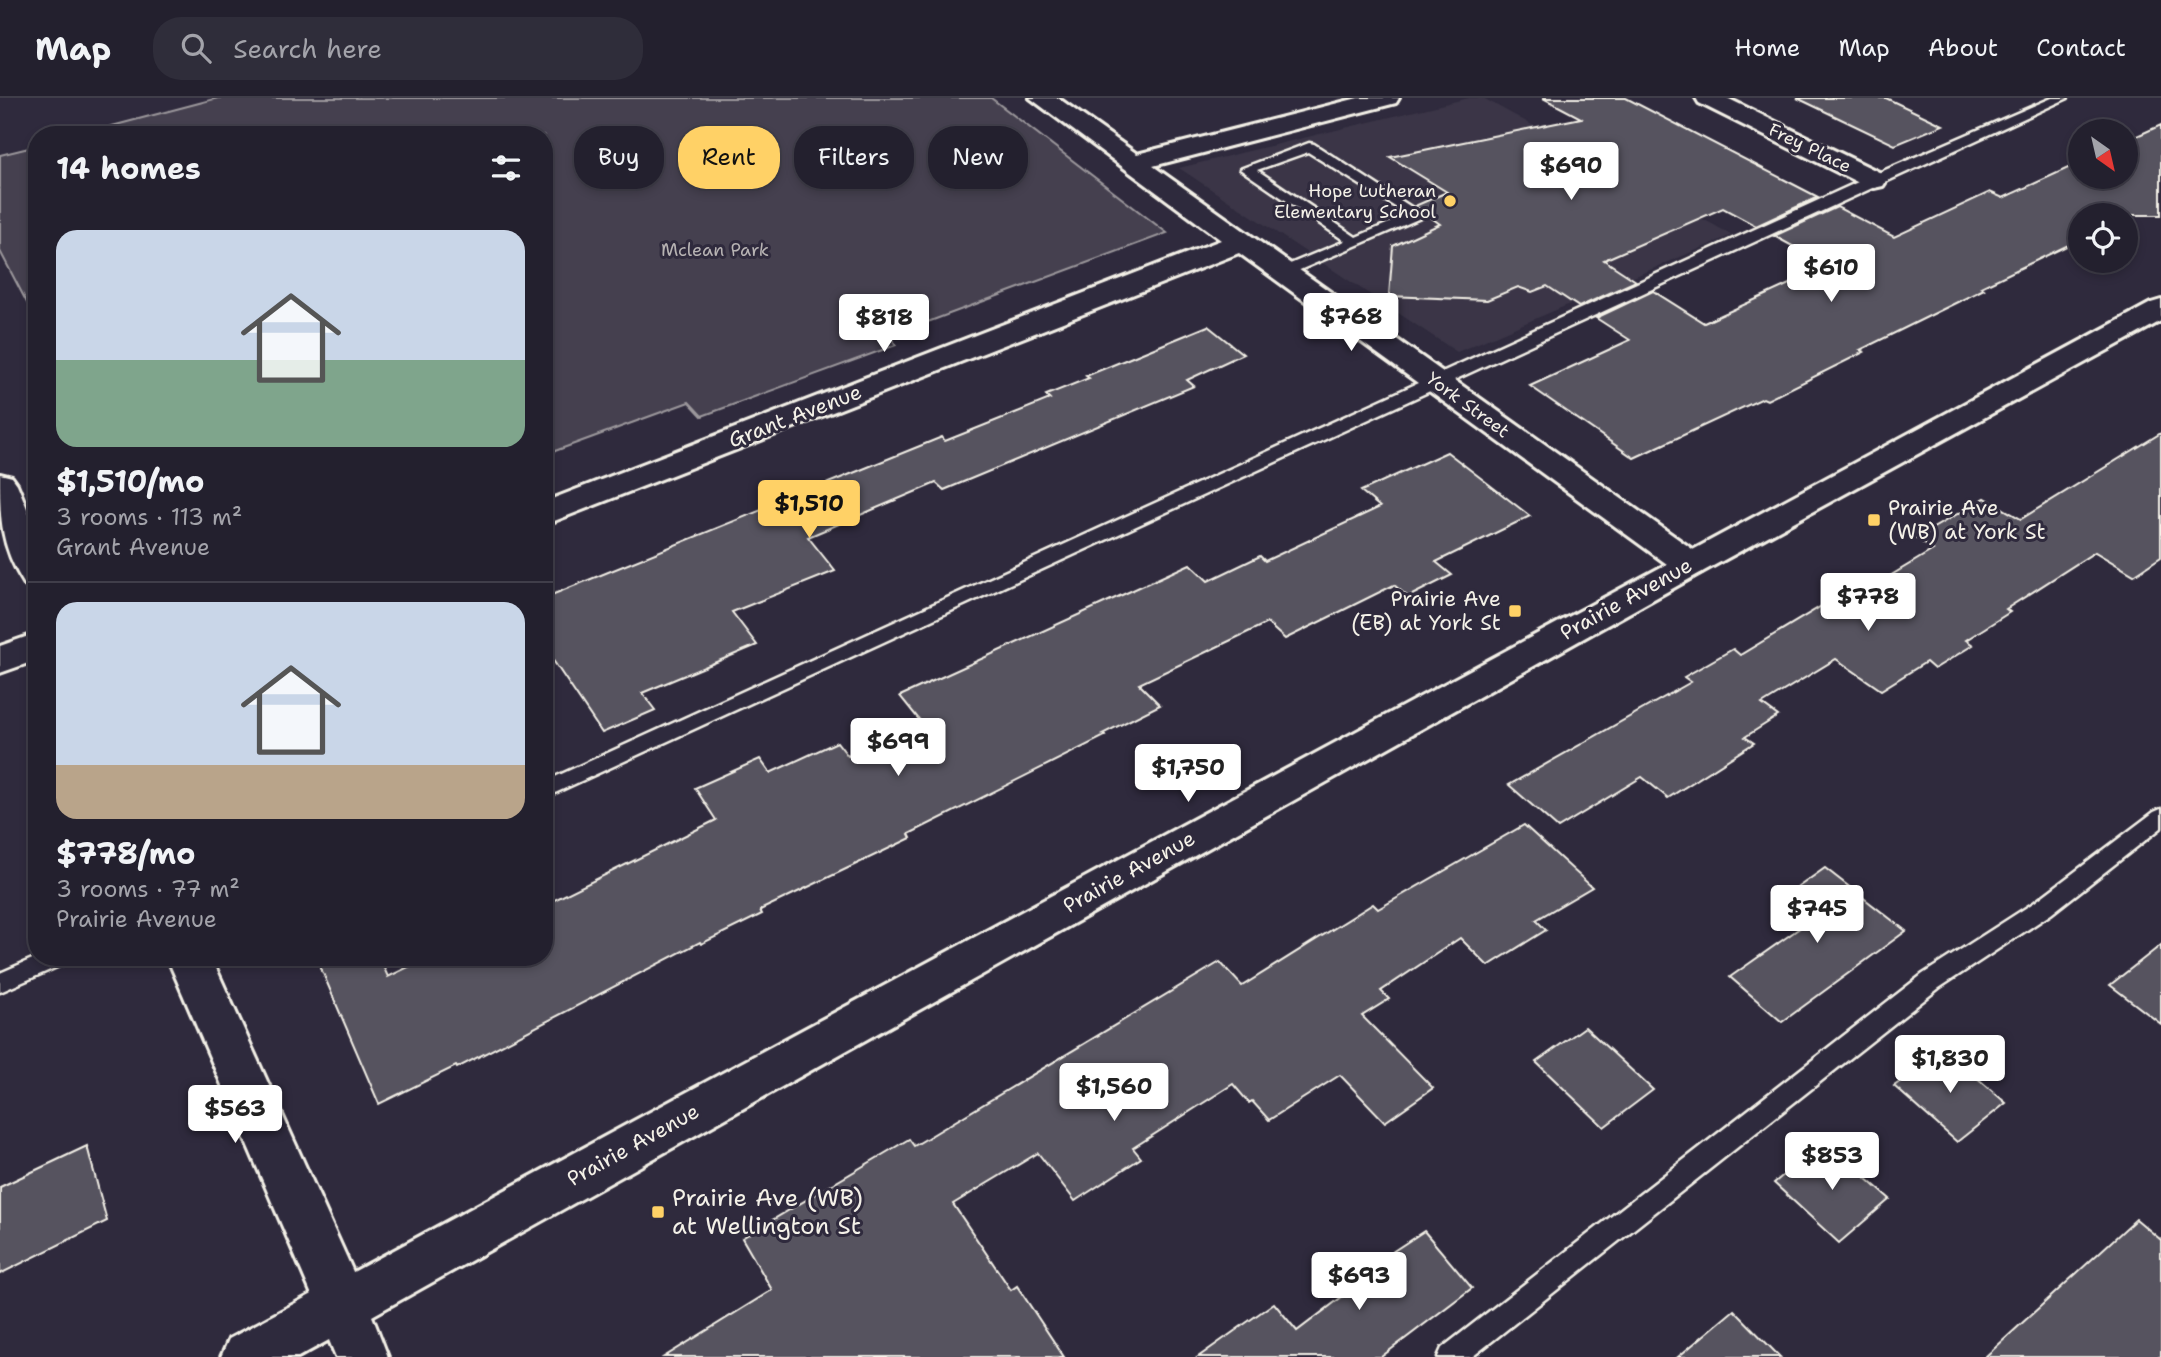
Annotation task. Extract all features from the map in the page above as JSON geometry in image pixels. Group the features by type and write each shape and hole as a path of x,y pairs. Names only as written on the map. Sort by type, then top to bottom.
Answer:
{"street":[{"path":"1133,163 1387,98"},
{"name":"Frey Place","path":"1708,98 1874,180"},
{"name":"York Street","path":"1049,99 1242,243 1690,564"},
{"name":"Grant Avenue","path":"553,511 1242,243"},
{"name":"Prairie Avenue","path":"247,1357 1690,564 2161,309"},
{"path":"0,484 28,554"},
{"path":"0,660 28,649"},
{"path":"194,966 342,1305 362,1357"}],"lane":[{"path":"553,787 1874,180 2062,98"},
{"path":"1283,272 1418,216 1309,147 1247,169 1355,242"},
{"path":"1451,1357 1931,981 2043,908 2161,817"},
{"path":"0,983 38,966"}],"shaded area":[{"name":"Hope Lutheran Elementary School","path":"1469,98 1483,98 1732,235 1457,352 1179,168"}],"green space":[{"name":"Mclean Park","path":"218,98 991,98 1028,126 928,126 928,189 1028,189 1028,126 1167,233 890,336 896,345 702,416 689,402 553,452 553,126 112,126"},
{"path":"28,148 28,305 0,251 0,155"}],"building":[{"path":"1543,98 1626,98 1818,197 1756,226 1723,208 1604,260 1636,281 1579,307 1547,286 1532,292 1518,287 1487,300 1389,296 1393,246 1440,224 1415,206 1447,192 1390,157 1581,118"},
{"path":"1797,98 1886,98 1943,125 1895,145"},
{"path":"2161,125 2161,215 2138,215 2138,203 2068,203 2068,245 1981,287 1984,289 1860,350 1864,352 1767,400 1763,398 1634,458 1530,386 1630,340 1596,318 1653,291 1704,323 1829,266 1774,236 1837,207 1894,237 1990,192 2003,198 2068,168 2068,189 2138,189 2138,136"},
{"path":"1208,326 1243,354 1187,380 1194,386 944,490 936,483 808,537 835,571 732,612 757,645 642,693 655,710 602,733 553,660 553,594 942,437 945,441 1050,399 1046,395 1089,378 1086,376"},
{"path":"2161,433 2161,557 2134,575 2095,552 2006,609 2010,612 1966,640 1973,645 1934,669 1926,662 1881,690 1836,659 1762,704 1778,716 1745,737 1754,743 1668,798 1642,777 1558,828 1509,785 1691,682 1684,677 1733,649 1740,655 1825,604 1833,610 1933,550 1916,538 1985,498 2021,519"},
{"path":"1447,452 1530,516 1436,562 1452,575 1408,597 1394,585 1285,639 1267,623 1139,684 1160,705 1102,734 1105,736 909,834 911,838 760,910 762,914 701,944 700,942 457,1068 456,1066 379,1104 320,966 383,966 388,977 411,966 553,966 553,901 716,820 695,788 760,759 770,773 837,742 848,756 921,722 900,696 1190,564 1208,581 1260,556 1265,561 1380,507 1361,491"},
{"path":"1524,825 1592,887 1536,920 1546,930 1488,966 1460,938 1381,991 1389,999 1362,1016 1433,1088 1385,1122 1340,1075 1269,1120 1252,1101 1249,1103 1233,1084 1133,1148 1141,1158 1075,1201 1038,1153 953,1204 1011,1290 1017,1286 1064,1357 664,1357 772,1290 742,1238 909,1139 914,1146 1220,962 1242,986 1373,904 1378,909"},
{"path":"1825,868 1906,931 1782,1022 1730,977 1804,925 1777,902"},
{"path":"2161,945 2161,1024 2110,985"},
{"path":"1585,1027 1653,1090 1604,1127 1536,1062"},
{"path":"1945,1050 2006,1103 1957,1142 1894,1086"},
{"path":"1824,1141 1890,1199 1839,1243 1774,1183"},
{"path":"87,1146 107,1221 0,1274 0,1187"},
{"path":"2136,1219 2161,1240 2161,1357 1985,1357"},
{"path":"1424,1231 1472,1288 1381,1357 1198,1357 1274,1303 1297,1331 1381,1267 1377,1262"},
{"path":"1734,1310 1780,1357 1678,1357"}],"place":[{"name":"Hope Lutheran Elementary School","path":"1450,201"},
{"name":"Prairie Ave (WB) at York St","path":"1874,520"},
{"name":"Prairie Ave (EB) at York St","path":"1515,611"},
{"name":"Prairie Ave (WB) at Wellington St","path":"658,1212"}]}
